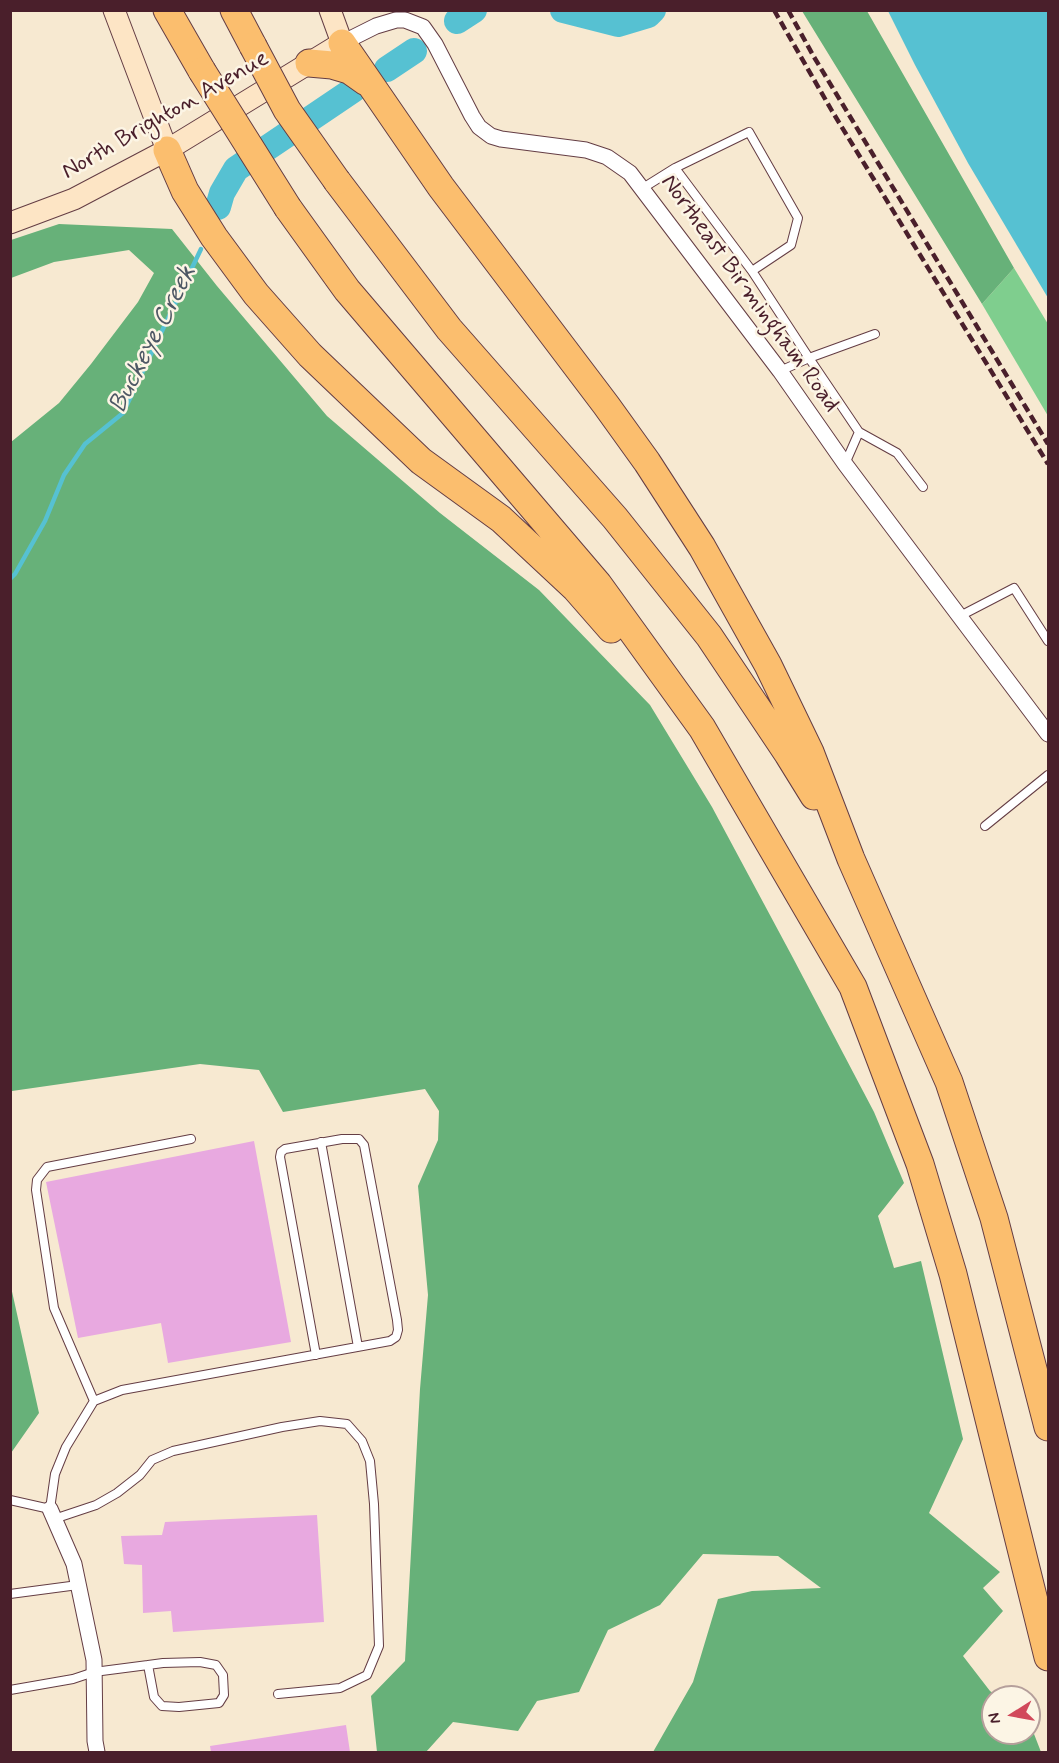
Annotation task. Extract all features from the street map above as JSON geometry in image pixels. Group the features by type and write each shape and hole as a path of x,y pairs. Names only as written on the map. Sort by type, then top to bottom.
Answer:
{"highway":[{"path":"167,10 175,27 288,208 346,290 598,584 702,728 853,987 920,1164 953,1274 1048,1657"},
{"path":"234,10 287,110 337,181 449,329 615,518 709,636 788,754 851,859"},
{"path":"342,43 441,187 647,462 736,605 777,684 810,752 851,859 949,1082 980,1168 1048,1427"},
{"path":"309,63 332,65 349,70 369,85"},
{"path":"167,150 185,190 214,237 256,294 310,355 421,461 501,519 576,589 702,728"}],"main road":[{"path":"114,10 167,150"},
{"path":"330,10 342,43"},
{"name":"North Brighton Avenue","path":"10,223 74,199 167,150 342,43"}],"street":[{"name":"Northeast Birmingham Road","path":"342,43 376,26 396,20 405,20 423,27 435,44 472,116 491,136 586,150 607,157 630,172 1048,734"},
{"path":"52,1514 74,1564 94,1660 97,1752"}],"lane":[{"path":"643,188 675,168 749,132 798,218 791,245 752,271"},
{"path":"675,168 752,271 859,432 897,453 923,487"},
{"path":"780,371 875,334"},
{"path":"845,464 859,432"},
{"path":"960,616 1014,588 1048,641"},
{"path":"985,826 1048,776"},
{"path":"94,1401 54,1308 36,1190 37,1180 47,1167 191,1139"},
{"path":"52,1514 55,1474 66,1446 94,1401 122,1390 316,1355 390,1341 396,1337 397,1320 364,1145 359,1139 342,1139 285,1149 281,1152 280,1157 316,1355"},
{"path":"321,1143 358,1347"},
{"path":"10,1500 52,1514 96,1505 117,1493 140,1475 152,1460 173,1451 320,1420 347,1424 362,1441 370,1461 374,1504 379,1646 368,1675 340,1688 278,1694"},
{"path":"10,1594 78,1585"},
{"path":"10,1690 73,1679 94,1672 147,1665 200,1662 216,1665 223,1675 224,1695 219,1703 179,1707 162,1706 154,1698 147,1665"}],"green space":[{"path":"802,11 867,11 1014,268 982,304"},
{"path":"59,224 172,229 327,416 440,513 539,590 650,705 712,807 793,958 874,1112 904,1183 878,1216 894,1268 921,1261 963,1439 929,1513 1000,1572 983,1588 1003,1611 963,1656 985,1685 981,1685 981,1745 1038,1745 1041,1752 653,1752 693,1682 718,1599 752,1591 821,1588 778,1556 703,1554 660,1605 608,1630 579,1692 537,1701 518,1731 453,1722 426,1752 377,1752 371,1696 405,1661 420,1389 428,1295 418,1186 438,1140 439,1111 425,1089 283,1112 259,1070 200,1064 12,1091 11,1093 11,442 59,403 138,302 154,273 129,250 54,262 11,278 11,240"},
{"path":"1014,268 1048,324 1048,416 982,304"},
{"path":"11,1287 39,1413 10,1453"}],"water":[{"path":"888,11 1048,11 1048,298 968,163"}],"building":[{"path":"254,1141 291,1342 168,1363 161,1323 78,1338 46,1182"},
{"path":"317,1515 324,1622 173,1632 171,1611 143,1613 142,1565 124,1564 121,1536 162,1535 165,1522"},
{"path":"346,1725 350,1752 211,1752 210,1746"}],"waterway":[{"name":"Buckeye Creek","path":"457,21 474,10"},
{"name":"Buckeye Creek","path":"563,10 618,24 648,15 653,10"},
{"name":"Buckeye Creek","path":"387,69 414,51"},
{"name":"Buckeye Creek","path":"218,207 222,193 236,169 353,90"},
{"name":"Buckeye Creek","path":"10,579 45,521 64,475 85,444 123,413 201,249"}],"railway":[{"path":"774,10 832,111 1048,464"},
{"path":"788,10 814,57 1048,444"}]}
